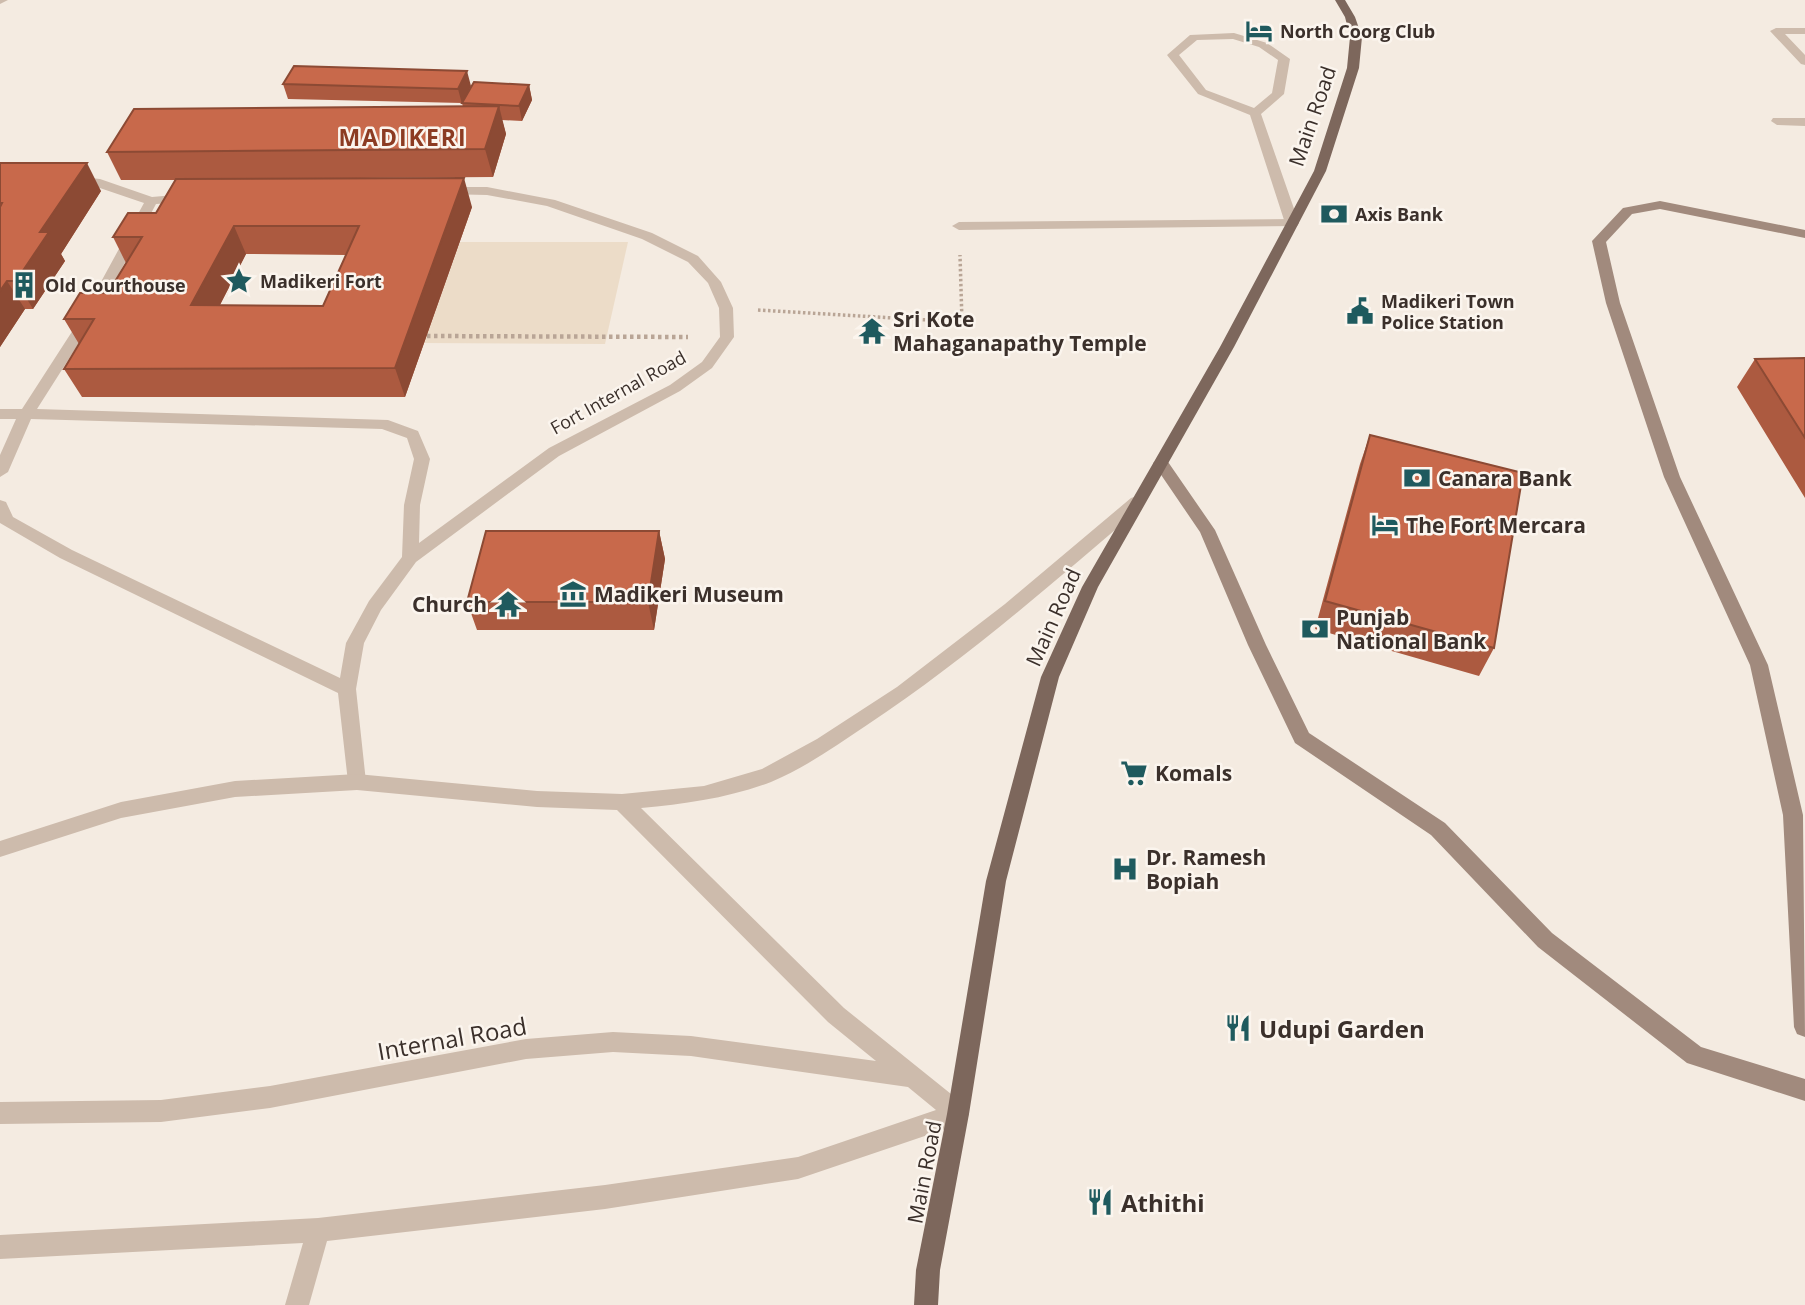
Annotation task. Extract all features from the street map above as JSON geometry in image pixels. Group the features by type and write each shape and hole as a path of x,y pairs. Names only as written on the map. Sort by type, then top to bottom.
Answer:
{"main road":[{"name":"Main Road","path":"926,1305 928,1270 958,1114 996,881 1050,677 1090,587 1227,347 1320,171 1353,68 1356,37 1340,0"}],"street":[{"path":"1805,31 1776,30 1805,62"},
{"path":"959,226 1292,223 1255,113 1202,92 1173,55 1195,37 1234,36 1263,45 1284,59 1279,94 1255,113"},
{"path":"1777,121 1805,122"},
{"path":"56,179 96,182 152,201 206,197"},
{"path":"423,190 487,191 519,195 647,236 693,259 714,282 726,308 727,337"},
{"path":"0,472 26,414 90,313 152,201"},
{"path":"1805,234 1660,205 1628,211 1599,241 1613,303 1672,477 1759,665 1794,815 1805,1027"},
{"name":"Fort Internal Road","path":"357,782 347,689 355,643 376,606 410,558 554,452 674,388 696,373 707,365 727,337"},
{"path":"0,414 383,424 413,435 422,459 412,505 410,558"},
{"path":"1161,463 1207,530 1256,645 1302,738 1438,829 1545,940 1695,1056 1805,1090"},
{"path":"0,849 121,810 235,789 357,782 537,800 622,802 704,794 767,775 824,744 903,692 1011,609 1137,502"},
{"path":"0,506 7,521 66,554 347,689"},
{"path":"622,802 836,1014 958,1114"},
{"name":"Internal Road","path":"0,1113 174,1109 282,1095 526,1049 613,1042 691,1046 913,1077"},
{"path":"0,1247 318,1230 605,1197 798,1168 958,1114"},
{"path":"297,1305 318,1230"}],"path":[{"path":"726,308 961,322 959,226"},
{"path":"427,336 727,337"}],"shaded area":[{"path":"460,242 628,242 605,344 424,343"}],"building":[{"path":"294,66 467,71 458,89 283,84"},
{"path":"474,82 529,85 519,106 462,103"},
{"path":"499,106 485,149 107,152 134,109"},
{"path":"0,163 87,163 40,232 49,232 16,281 7,281 0,291 2,203"},
{"path":"464,178 395,368 64,369 94,319 64,319 80,293 108,293 142,237 113,237 128,213 156,213 176,179","holes":["234,226 359,226 323,306 191,305"]},
{"path":"1805,358 1805,438 1755,359"},
{"path":"1370,435 1523,473 1494,648 1325,601"},
{"path":"486,531 659,531 648,602 467,602"}],"place":[{"name":"North Coorg Club","path":"1259,31"},
{"name":"Axis Bank","path":"1334,214"},
{"name":"Madikeri Fort","path":"239,281"},
{"name":"Old Courthouse","path":"24,285"},
{"name":"Madikeri Town Police Station","path":"1360,311"},
{"name":"Sri Kote Mahaganapathy Temple","path":"872,331"},
{"name":"Canara Bank","path":"1417,478"},
{"name":"The Fort Mercara","path":"1385,525"},
{"name":"Madikeri Museum","path":"573,594"},
{"name":"Church","path":"508,604"},
{"name":"Punjab National Bank","path":"1315,629"},
{"name":"Komals","path":"1134,773"},
{"name":"Dr. Ramesh Bopiah","path":"1125,869"},
{"name":"Udupi Garden","path":"1238,1028"},
{"name":"Athithi","path":"1100,1202"}],"district":[{"name":"MADIKERI","path":"403,137"}]}
